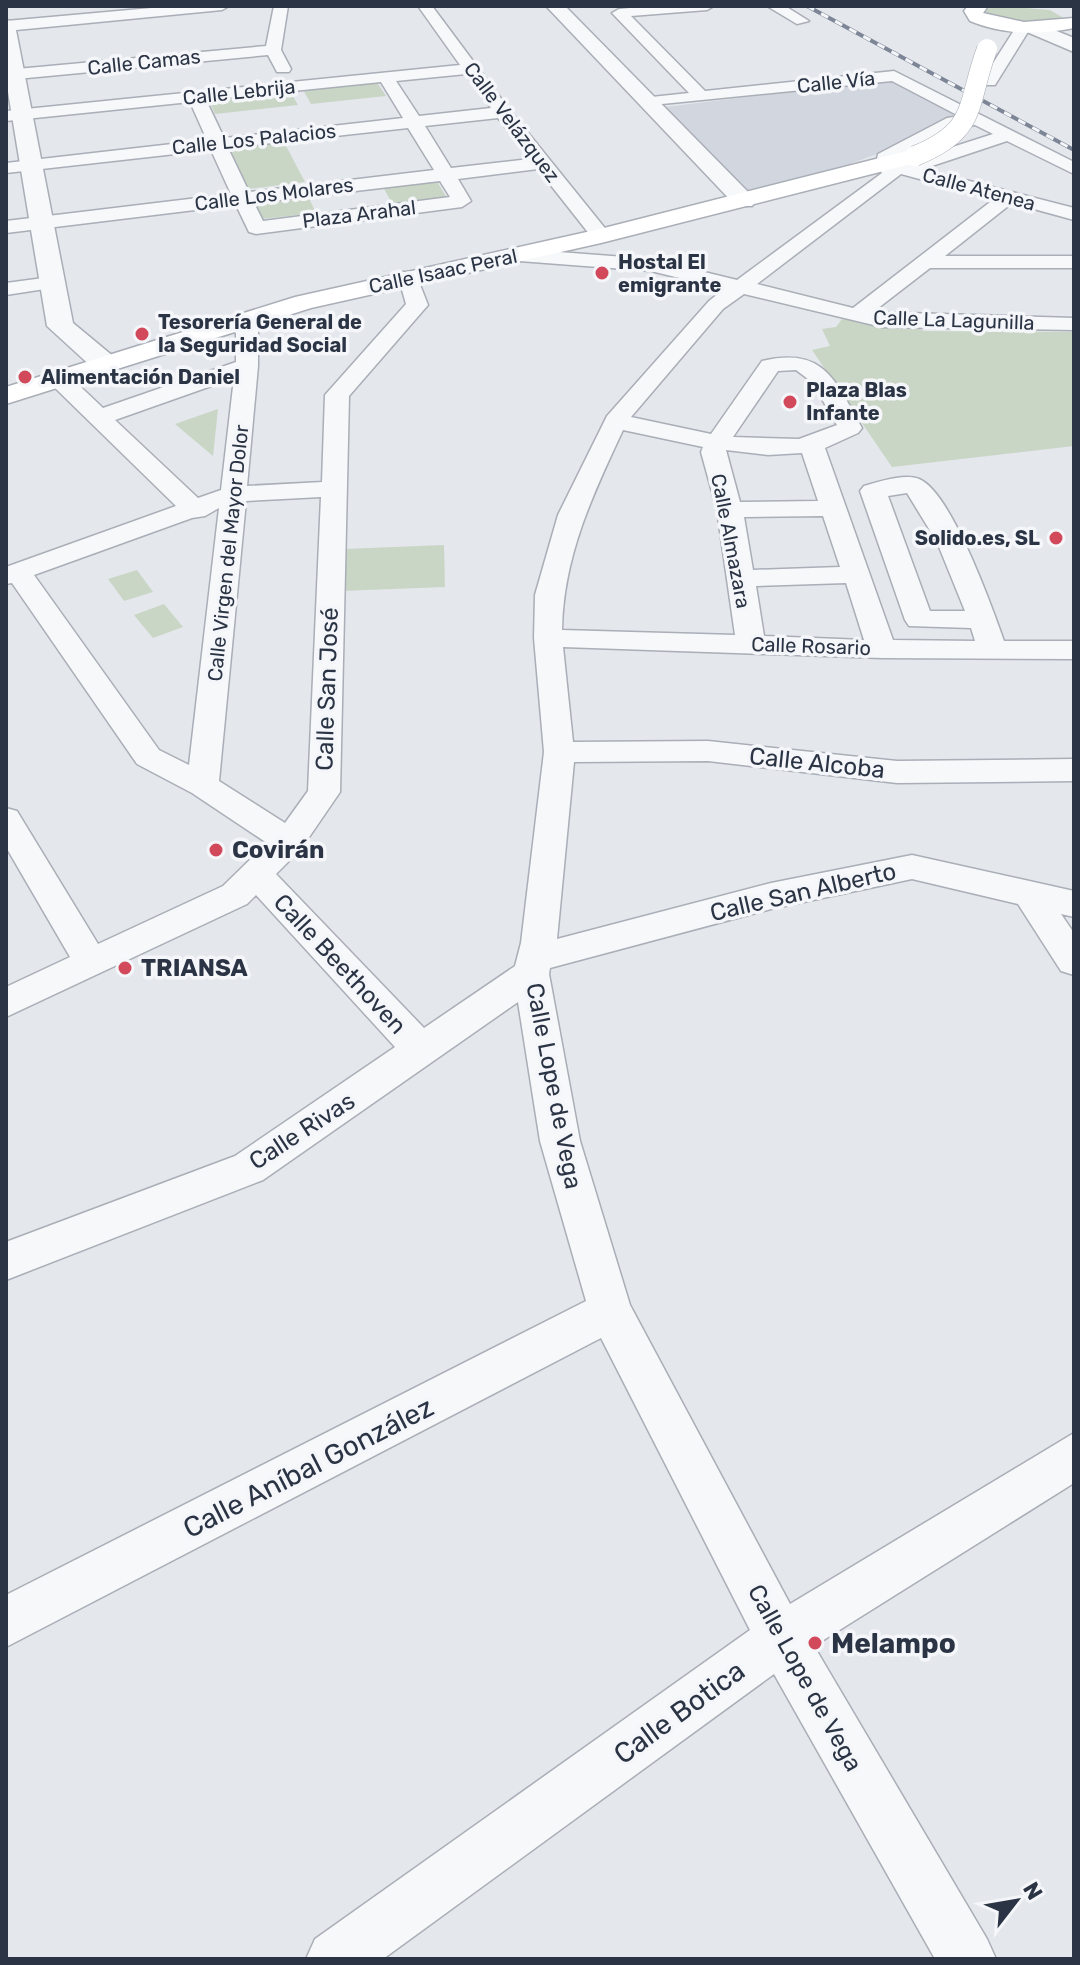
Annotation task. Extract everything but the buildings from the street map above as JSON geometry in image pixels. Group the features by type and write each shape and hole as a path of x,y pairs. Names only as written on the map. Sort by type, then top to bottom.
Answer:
{"main road":[{"path":"980,6 973,11 976,17 1020,27"},
{"path":"974,120 987,49 1020,27"},
{"name":"Calle Isaac Peral","path":"6,396 247,320 408,276 601,236 915,156 948,143 974,120"}],"street":[{"path":"104,363 60,326 40,222 18,166 7,34 222,6"},
{"path":"281,6 273,50 292,86"},
{"name":"Calle Velázquez","path":"425,6 502,112 601,236"},
{"path":"555,6 744,201"},
{"path":"701,96 619,13 707,6"},
{"path":"774,6 802,21"},
{"path":"989,82 1020,27 1068,23"},
{"path":"595,47 647,42"},
{"name":"Calle Camas","path":"10,75 273,50"},
{"name":"Calle Lebrija","path":"14,116 473,68"},
{"name":"Calle Vía","path":"648,102 894,76 1074,169"},
{"path":"386,77 446,174"},
{"path":"196,97 242,197"},
{"name":"Calle Los Palacios","path":"18,166 502,112"},
{"name":"Calle Isaac Peral","path":"974,120 953,122 881,159 885,164 913,166 1011,134"},
{"name":"Calle Los Molares","path":"6,227 543,163"},
{"name":"Calle Atenea","path":"885,164 1074,214"},
{"name":"Calle Lope de Vega","path":"885,164 892,174 716,305 615,421 571,515 549,595 548,638 559,752 532,967 560,1141 610,1311 781,1638 967,1959"},
{"name":"Plaza Arahal","path":"242,197 256,228 462,201 446,174"},
{"path":"857,315 1008,197"},
{"path":"954,239 1034,262"},
{"name":"Calle La Lagunilla","path":"519,255 651,265 742,284 882,321 1074,324"},
{"path":"925,262 1074,262"},
{"name":"Calle San José","path":"6,1003 235,895 258,876 289,841 324,792 337,395 417,305 408,276"},
{"path":"6,289 51,283"},
{"name":"Calle Virgen del Mayor Dolor","path":"203,785 247,366 247,320"},
{"path":"615,421 750,447 812,446 850,428 814,368 799,360 770,366 719,440"},
{"path":"100,417 247,366"},
{"path":"58,378 196,511"},
{"name":"Calle Almazara","path":"719,440 713,452 730,510 751,644"},
{"path":"812,446 882,649"},
{"path":"981,619 919,620 873,491 913,485 934,508 981,619 993,651"},
{"path":"289,841 203,785 148,757 12,574 196,511 234,494 333,489"},
{"path":"730,510 832,508"},
{"path":"740,578 856,575"},
{"name":"Calle Rosario","path":"548,638 882,649 1074,650"},
{"name":"Calle Alcoba","path":"559,752 708,751 897,772 1074,770"},
{"path":"6,819 92,964"},
{"name":"Calle San Alberto","path":"532,967 771,896 912,867 1074,904"},
{"name":"Calle Beethoven","path":"258,876 422,1051"},
{"path":"1030,895 1074,961"},
{"name":"Calle Rivas","path":"6,1261 249,1168 422,1051 532,967"},
{"name":"Calle Aníbal González","path":"6,1622 610,1311"},
{"name":"Calle Botica","path":"335,1959 781,1638 1074,1456"}],"shaded area":[{"path":"890,80 956,113 893,148 850,164 747,191 665,107"}],"green space":[{"path":"1001,6 1050,10 1062,17 1044,24 1034,24 983,14 986,9"},
{"path":"376,81 386,96 311,104 302,88"},
{"path":"289,89 298,105 215,114 208,98"},
{"path":"284,142 305,182 248,189 230,148"},
{"path":"436,180 447,198 393,205 383,187"},
{"path":"307,194 316,213 261,219 254,201"},
{"path":"842,319 924,331 1074,332 1074,446 892,467 812,350 830,346 822,329 836,327"},
{"path":"218,409 213,456 175,424"},
{"path":"444,545 445,587 341,591 344,549"},
{"path":"137,570 153,592 124,601 108,579"},
{"path":"164,604 183,627 153,638 134,615"}],"railway":[{"path":"807,6 1074,150"}],"place":[{"name":"Hostal El emigrante","path":"602,273"},
{"name":"Tesorería General de la Seguridad Social","path":"142,334"},
{"name":"Alimentación Daniel","path":"25,377"},
{"name":"Plaza Blas Infante","path":"790,402"},
{"name":"Solido.es, SL","path":"1056,538"},
{"name":"Covirán","path":"216,850"},
{"name":"TRIANSA","path":"125,968"},
{"name":"Melampo","path":"815,1643"}]}
